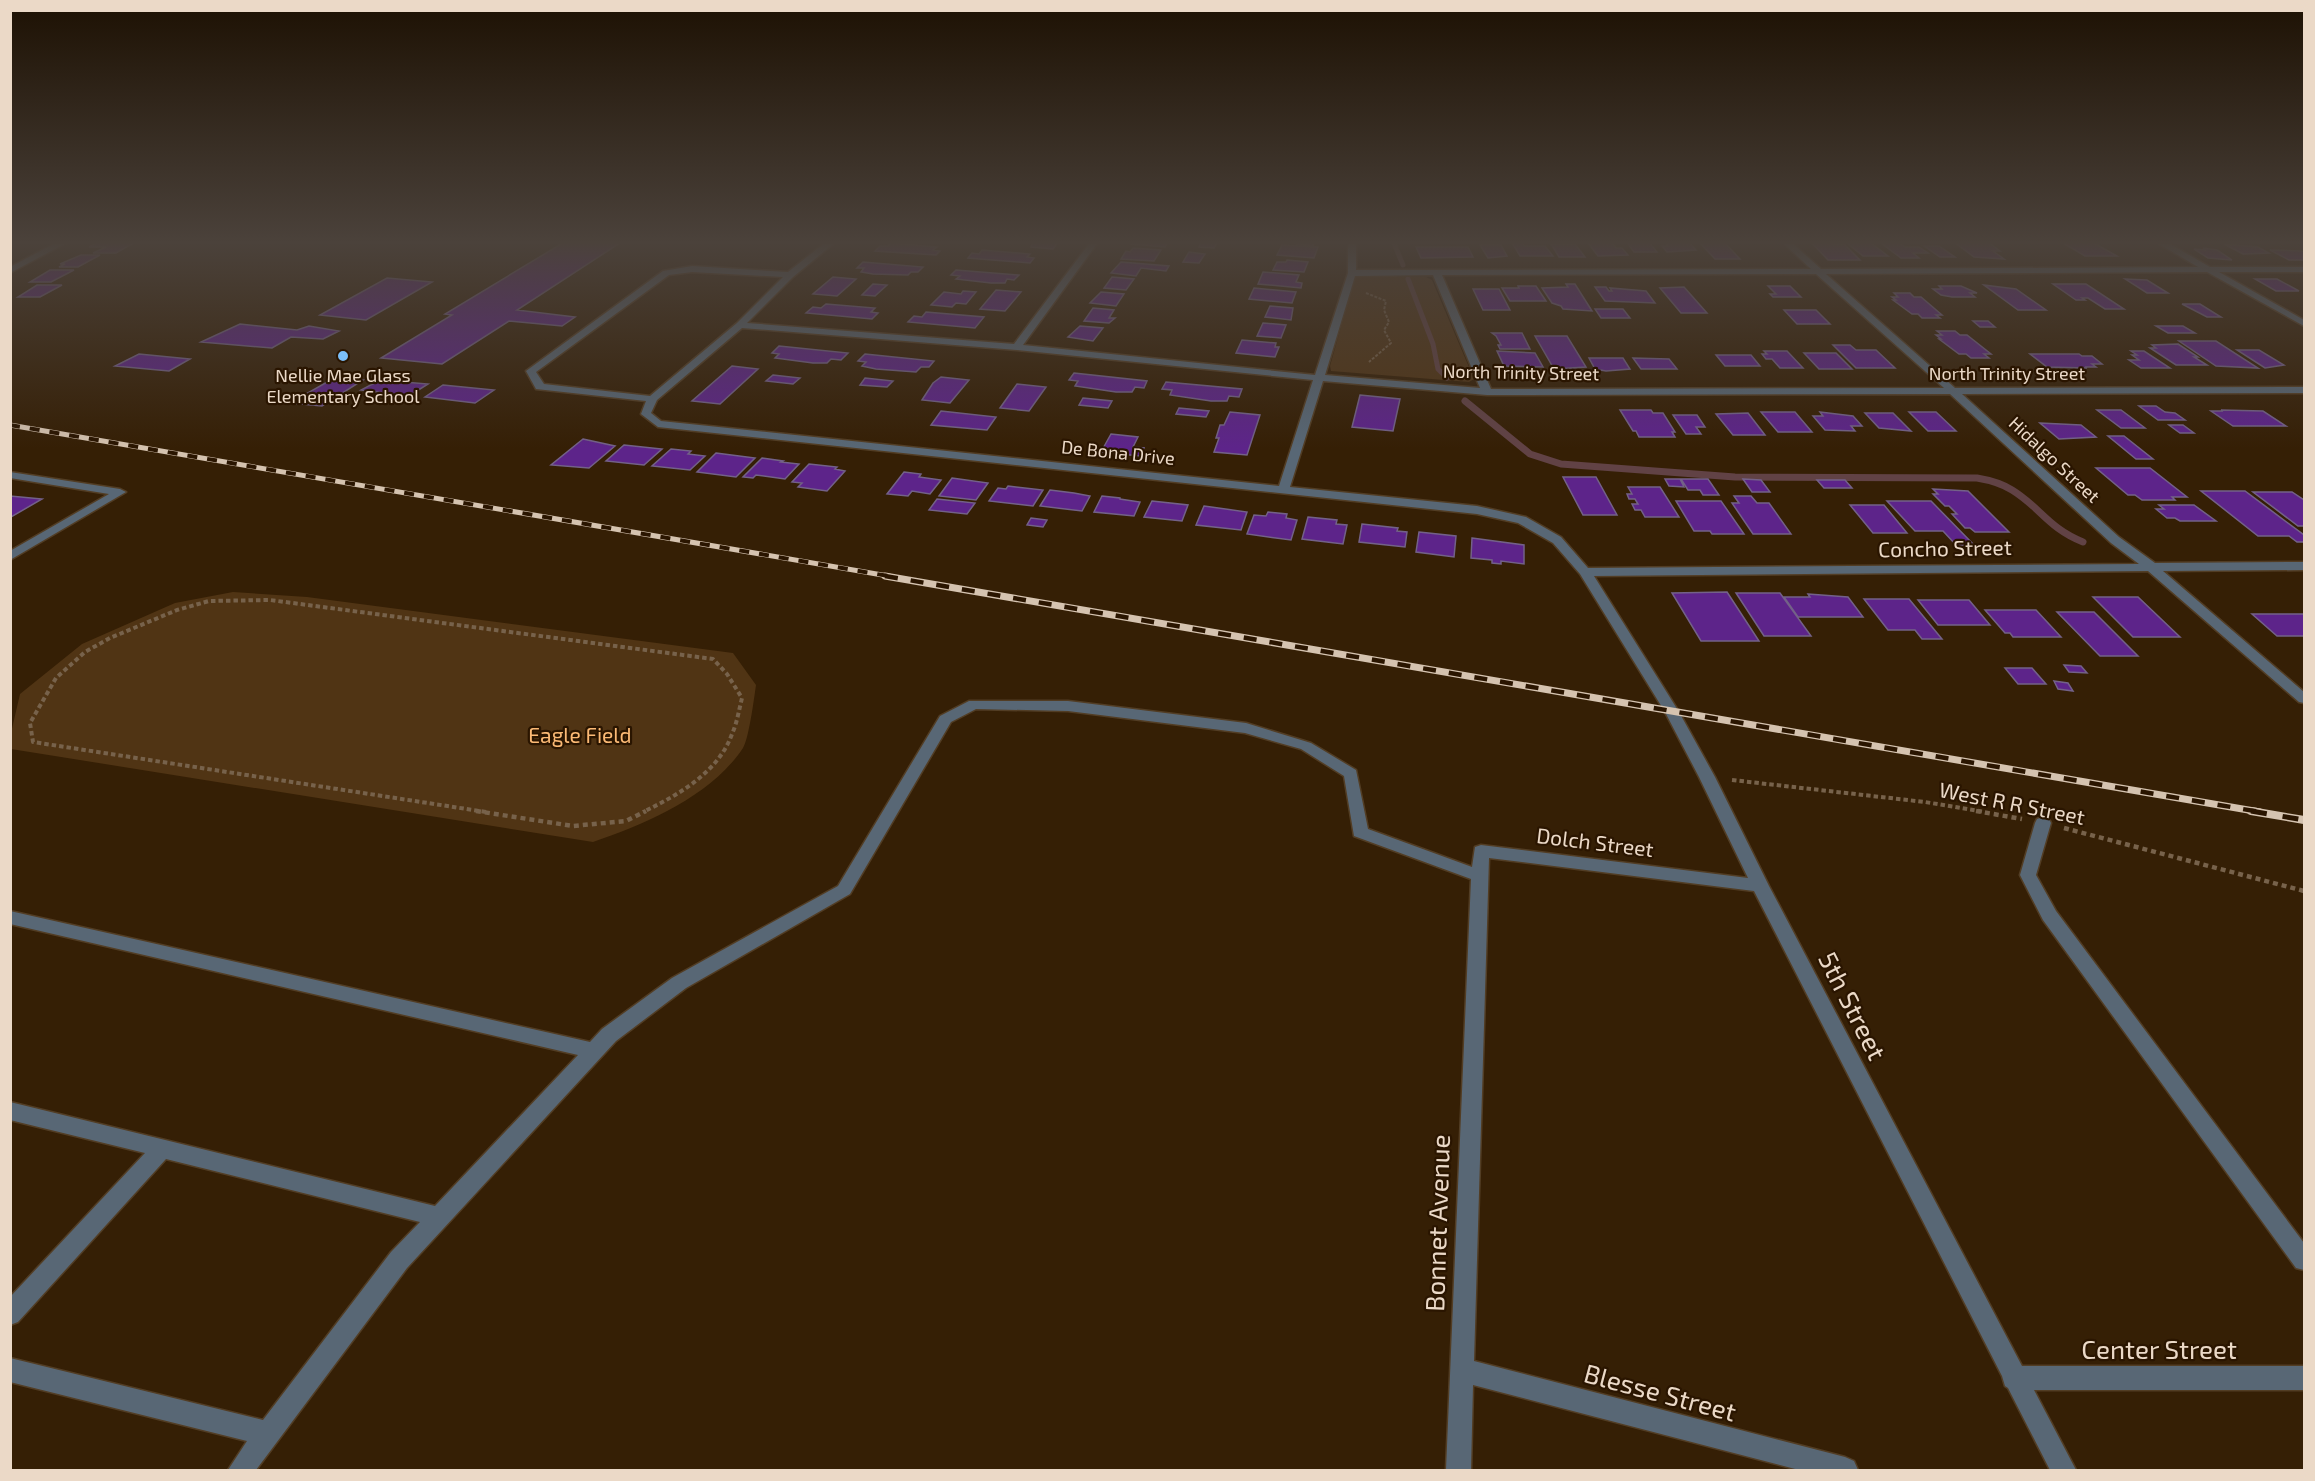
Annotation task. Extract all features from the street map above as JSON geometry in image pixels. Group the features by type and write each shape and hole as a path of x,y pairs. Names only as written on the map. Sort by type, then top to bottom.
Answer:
{"street":[{"path":"615,310 531,371 540,387 652,399 755,310"},
{"path":"1017,347 1044,310"},
{"path":"1284,488 1341,310"},
{"path":"1452,310 1487,392"},
{"name":"Hidalgo Street","path":"1862,310 2115,540 2150,566 2304,699"},
{"path":"2281,310 2304,323"},
{"name":"North Trinity Street","path":"740,325 1017,347 1320,378 1487,392 2304,390"},
{"name":"De Bona Drive","path":"652,399 646,414 658,424 1477,510 1522,520 1557,540 1585,572"},
{"path":"10,475 120,492 10,556"},
{"name":"Concho Street","path":"1585,572 2304,566"},
{"name":"5th Street","path":"1585,572 1672,712 1707,777 1760,886 2013,1378 2063,1470"},
{"path":"241,1470 399,1260 609,1035 679,983 844,890 945,719 974,704 1068,706 1246,728 1306,746 1351,774 1359,832 1480,876"},
{"path":"2043,823 2028,875 2049,915 2304,1260"},
{"name":"Dolch Street","path":"1479,906 1481,851 1760,886"},
{"name":"Bonnet Avenue","path":"1458,1470 1479,906"},
{"path":"10,917 595,1052"},
{"path":"10,1111 440,1217"},
{"path":"10,1314 163,1148"},
{"path":"10,1370 269,1434"},
{"name":"Blesse Street","path":"1461,1370 1845,1470"},
{"name":"Center Street","path":"2013,1378 2304,1378"}],"path":[{"path":"1367,364 1391,343 1384,330 1389,322 1384,310"},
{"path":"270,600 713,659 727,674 742,698 732,736 710,771 666,801 626,821 573,826 33,742 30,723 40,705 56,678 85,652 142,624 209,601 270,600"},
{"name":"West R R Street","path":"1707,777 1925,802 2043,823 2304,891"}],"green space":[{"path":"1346,310 1445,310 1474,379 1469,382 1331,371 1330,366"},
{"name":"Eagle Field","path":"233,592 307,597 733,653 756,685 747,736 743,748 730,765 695,794 655,817 593,842 11,749 11,733 20,694 82,644 175,603"}],"building":[{"path":"329,310 383,310 366,320 320,315"},
{"path":"451,310 518,310 575,317 562,326 509,321 442,364 381,358 452,315 445,314"},
{"path":"809,310 873,310 871,312 878,313 872,319 806,313"},
{"path":"1092,310 1114,310 1109,318 1115,318 1109,323 1084,321"},
{"path":"1268,310 1293,310 1291,320 1265,317"},
{"path":"1596,310 1624,310 1630,318 1601,318"},
{"path":"1679,310 1704,310 1707,313 1681,313"},
{"path":"1784,310 1816,310 1830,324 1797,324"},
{"path":"1907,310 1936,310 1942,315 1936,315 1940,318 1922,318 1918,314 1912,314"},
{"path":"2194,310 2210,310 2221,317 2207,317"},
{"path":"926,312 984,317 975,328 908,322 914,316 922,317"},
{"path":"1973,321 1988,321 1995,327 1980,327"},
{"path":"1263,323 1286,325 1281,338 1257,336"},
{"path":"240,324 297,330 309,326 339,331 323,339 291,337 272,348 201,342"},
{"path":"1080,326 1103,328 1093,341 1068,337"},
{"path":"2156,326 2183,326 2195,333 2168,333"},
{"path":"1937,331 1955,331 1960,335 1967,335 1991,354 1984,354 1989,358 1971,358 1966,354 1959,354 1939,339 1941,339 1936,335 1942,335"},
{"path":"1492,333 1522,333 1530,349 1500,349 1498,345 1501,345"},
{"path":"1535,336 1567,336 1586,367 1554,369"},
{"path":"1242,340 1276,343 1275,347 1279,347 1275,357 1236,353"},
{"path":"2179,341 2216,341 2258,368 2216,366"},
{"path":"2178,344 2207,365 2176,365 2150,348 2156,348 2152,345"},
{"path":"1833,345 1850,345 1856,350 1876,350 1895,368 1856,368"},
{"path":"779,346 848,353 841,360 831,359 827,363 813,363 775,358 779,354 772,353"},
{"path":"2237,350 2259,350 2284,365 2265,368"},
{"path":"1497,351 1535,353 1543,367 1504,366"},
{"path":"1764,351 1787,351 1803,368 1780,368 1772,359 1766,359 1762,354 1767,354"},
{"path":"2131,351 2144,351 2170,368 2141,368 2129,360 2139,360 2132,355 2137,355"},
{"path":"1804,353 1836,353 1852,369 1819,369"},
{"path":"139,354 190,359 169,371 115,366"},
{"path":"865,354 934,361 929,367 921,367 916,372 876,369 862,366 866,362 858,361"},
{"path":"2030,354 2079,354 2092,356 2102,364 2092,364 2096,367 2085,367 2087,368 2047,367"},
{"path":"1716,355 1751,355 1760,366 1725,366"},
{"path":"1589,358 1623,358 1630,369 1606,371 1595,369"},
{"path":"1633,358 1669,359 1677,369 1641,369"},
{"path":"732,366 758,369 720,404 692,401"},
{"path":"1074,373 1147,381 1144,388 1135,387 1132,392 1116,392 1075,386 1078,381 1069,380"},
{"path":"773,375 800,378 793,384 766,381"},
{"path":"336,377 363,380 322,406 290,403"},
{"path":"941,377 969,380 950,403 922,400 933,383"},
{"path":"865,378 893,381 887,387 860,385"},
{"path":"380,380 428,384 409,396 361,390"},
{"path":"1166,382 1242,389 1239,397 1229,396 1227,401 1211,401 1170,395 1172,390 1162,389"},
{"path":"1017,384 1046,387 1029,411 1000,408"},
{"path":"443,385 494,390 475,403 425,397"},
{"path":"1360,395 1400,399 1393,431 1352,427"},
{"path":"1083,398 1112,401 1108,408 1079,405"},
{"path":"2139,406 2156,406 2165,412 2175,413 2185,420 2158,420"},
{"path":"1179,408 1209,411 1206,417 1176,414"},
{"path":"1620,410 1651,410 1653,413 1663,413 1675,432 1672,432 1675,437 1639,437"},
{"path":"2097,410 2121,410 2145,428 2121,428"},
{"path":"2221,410 2263,411 2286,426 2233,426 2211,411 2223,411"},
{"path":"941,411 996,417 987,430 931,425"},
{"path":"1230,412 1260,415 1247,455 1214,452 1219,438 1216,438 1220,425 1224,425"},
{"path":"1761,412 1795,412 1812,432 1778,432"},
{"path":"1820,412 1853,416 1862,426 1851,426 1855,431 1825,430 1813,416 1823,416"},
{"path":"1909,412 1936,412 1956,431 1928,431"},
{"path":"1748,413 1765,435 1733,435 1716,414"},
{"path":"1865,413 1893,413 1911,431 1879,428"},
{"path":"1673,415 1697,415 1705,427 1696,427 1701,434 1686,434"},
{"path":"2040,423 2081,425 2096,437 2059,439"},
{"path":"2169,425 2183,425 2194,433 2180,433"},
{"path":"1111,434 1138,437 1133,447 1144,448 1140,456 1101,452"},
{"path":"2108,436 2124,436 2153,459 2136,459"},
{"path":"583,439 615,446 589,468 551,465"},
{"path":"624,445 662,449 644,465 606,461"},
{"path":"671,449 691,451 688,454 705,456 690,470 652,466"},
{"path":"716,453 755,458 736,477 697,472"},
{"path":"762,458 799,464 785,479 756,475 753,478 743,477"},
{"path":"809,464 837,467 835,469 845,471 827,491 798,487 802,483 792,482"},
{"path":"2096,468 2150,468 2187,497 2172,497 2175,500 2142,500 2135,495 2128,495"},
{"path":"904,472 941,480 930,494 912,491 908,496 887,494"},
{"path":"1563,477 1596,477 1617,515 1583,515"},
{"path":"952,478 988,483 976,500 939,496"},
{"path":"1665,479 1680,479 1684,487 1669,486"},
{"path":"1681,479 1708,479 1719,495 1703,495 1700,490 1688,490"},
{"path":"1743,479 1761,480 1770,492 1752,492"},
{"path":"1817,480 1845,480 1852,488 1824,488"},
{"path":"1008,486 1043,490 1033,506 989,501 998,488 1006,489"},
{"path":"1628,487 1660,487 1679,517 1645,517 1641,510 1635,510 1632,504 1638,504 1635,499 1629,499 1627,494 1632,494"},
{"path":"1933,489 1968,491 2009,532 1975,532 1970,528 1965,528 1952,514 1957,514 1933,494 1938,494"},
{"path":"1050,490 1090,496 1082,511 1040,506"},
{"path":"2201,491 2245,491 2304,535 2304,542 2297,542 2289,536 2258,536"},
{"path":"2253,492 2292,492 2304,500 2304,526 2298,526"},
{"path":"10,496 42,499 11,517"},
{"path":"1102,496 1140,502 1134,516 1094,512"},
{"path":"1734,496 1751,496 1757,503 1769,503 1791,534 1753,534 1732,503 1739,503"},
{"path":"937,499 975,503 967,514 929,510"},
{"path":"1152,501 1188,505 1182,521 1144,517"},
{"path":"1676,501 1721,501 1744,534 1712,534 1710,531 1694,531"},
{"path":"1887,501 1931,501 1974,545 1956,545 1943,531 1915,531"},
{"path":"1850,505 1884,505 1907,533 1873,533"},
{"path":"2159,505 2194,505 2216,521 2180,521 2167,518 2156,509 2164,509"},
{"path":"1204,506 1247,512 1241,530 1196,525"},
{"path":"1268,512 1287,514 1286,518 1297,520 1291,540 1247,534 1254,515 1266,516"},
{"path":"1308,517 1337,520 1336,524 1347,525 1343,544 1302,539"},
{"path":"1031,518 1047,520 1043,527 1027,525"},
{"path":"1362,524 1398,528 1397,531 1407,532 1405,547 1359,542"},
{"path":"1419,532 1456,536 1454,557 1416,552"},
{"path":"1472,538 1524,545 1524,564 1501,561 1501,564 1492,563 1492,560 1471,558"},
{"path":"1727,592 1759,641 1701,641 1672,593"},
{"path":"1736,593 1780,593 1811,636 1764,636"},
{"path":"1808,594 1848,597 1863,617 1798,617 1784,597 1810,597"},
{"path":"2093,597 2138,597 2180,637 2133,637"},
{"path":"1864,599 1909,599 1942,639 1922,639 1915,630 1888,630"},
{"path":"1918,600 1969,600 1990,625 1938,625"},
{"path":"1985,610 2036,610 2061,637 2013,637 2010,633 2005,633"},
{"path":"2057,612 2094,612 2138,656 2100,656"},
{"path":"2252,614 2304,614 2304,636 2277,636"},
{"path":"2064,665 2081,666 2087,673 2069,672"},
{"path":"2005,668 2032,668 2046,684 2018,684"},
{"path":"2054,681 2068,683 2073,691 2058,689"}],"waterway":[{"path":"1420,310 1433,344 1438,369 1447,378"},
{"path":"1465,401 1530,454 1561,464 1735,477 1977,478 2004,485 2030,503 2061,530 2083,542"}],"railway":[{"path":"10,425 894,577"},
{"path":"885,576 2260,812"},
{"path":"2251,811 2304,820"}],"place":[{"name":"Nellie Mae Glass Elementary School","path":"343,356"}]}
